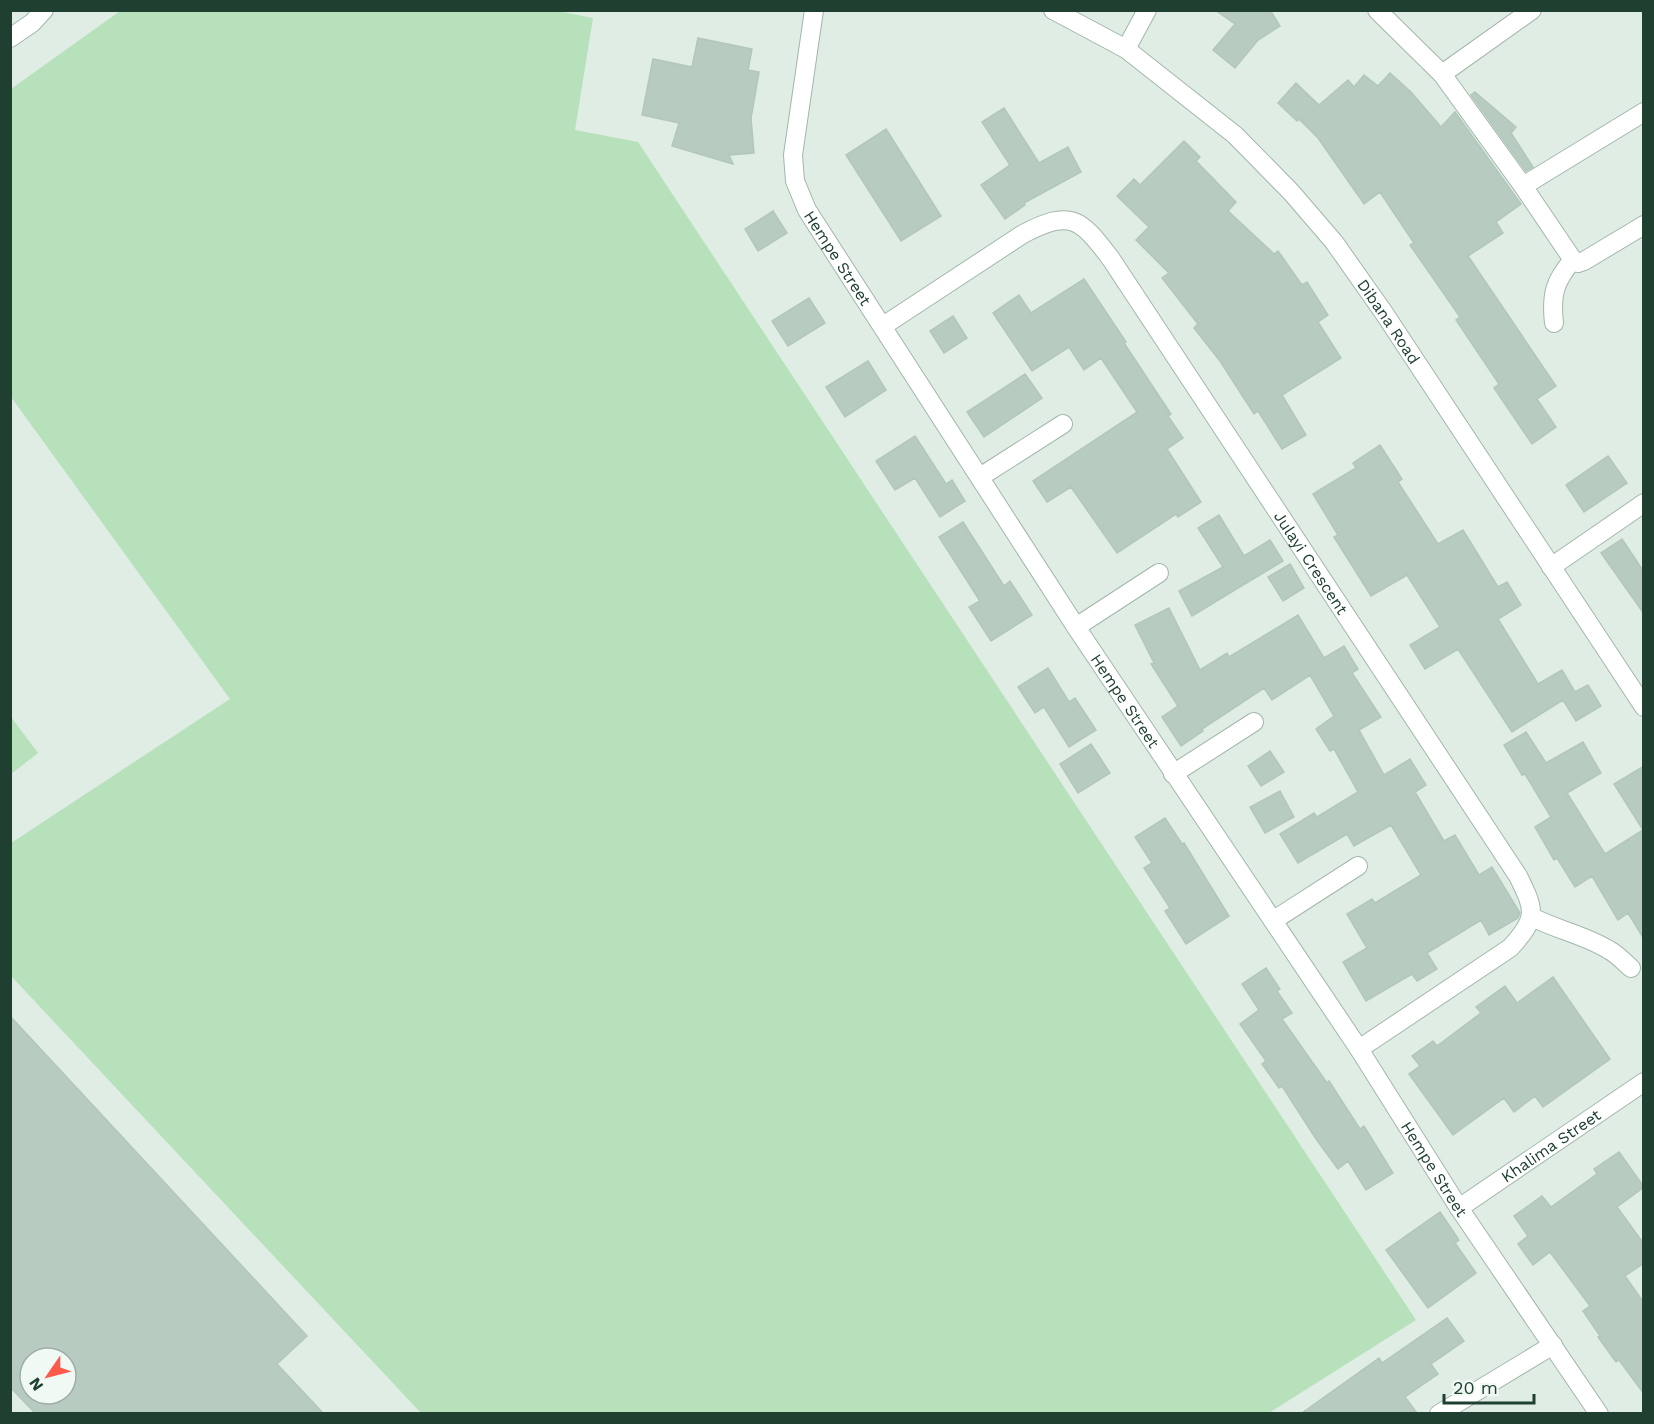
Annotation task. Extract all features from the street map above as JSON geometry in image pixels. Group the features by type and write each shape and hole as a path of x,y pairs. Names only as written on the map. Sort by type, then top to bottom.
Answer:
{"street":[{"path":"10,38 32,23 44,10"},
{"name":"Hempe Street","path":"814,10 793,155 795,181 807,210 1076,627 1173,774 1274,920 1459,1208 1599,1413"},
{"name":"Dibana Road","path":"1053,10 1126,49 1235,135 1291,192 1334,242 1384,313 1644,707"},
{"path":"1126,49 1147,10"},
{"path":"1377,10 1442,74 1573,260 1584,261 1644,225"},
{"path":"1442,74 1530,11"},
{"path":"1523,186 1644,112"},
{"name":"Julayi Crescent","path":"883,326 1023,234 1042,224 1070,219 1081,225 1096,239 1111,259 1511,866 1530,900 1532,917"},
{"path":"1554,323 1552,304 1555,289 1562,272 1573,260"},
{"path":"980,477 1063,424"},
{"path":"1551,567 1644,502"},
{"path":"1076,627 1159,573"},
{"path":"1173,774 1254,722"},
{"path":"1274,920 1358,866"},
{"path":"1359,1049 1510,948 1526,931 1532,917 1550,927 1610,950 1631,968"},
{"name":"Khalima Street","path":"1459,1208 1644,1082"},
{"path":"1439,1413 1553,1345"}],"green space":[{"path":"553,10 593,18 575,130 638,142 1416,1320 1269,1413 421,1413 11,976 11,843 230,699 11,397 11,89 120,11"},
{"path":"10,717 38,753 11,774"}],"building":[{"path":"1215,10 1270,10 1280,26 1258,40 1235,68 1213,50 1235,24"},
{"path":"698,38 752,49 748,70 759,72 751,118 754,153 729,155 733,164 672,146 679,123 642,115 653,59 692,67"},
{"path":"1390,73 1411,92 1441,127 1455,112 1521,204 1496,222 1503,233 1468,256 1556,386 1537,399 1556,427 1532,444 1494,388 1499,384 1456,320 1460,317 1410,245 1414,243 1380,192 1364,204 1318,138 1278,103 1296,83 1319,105 1348,80 1354,87 1364,75 1378,86"},
{"path":"1475,92 1516,127 1511,133 1533,167 1526,171 1471,95"},
{"path":"1004,108 1039,163 1068,147 1081,172 1024,203 1025,205 1005,219 981,185 1010,165 982,122"},
{"path":"886,129 941,216 901,241 846,155"},
{"path":"1184,141 1200,157 1196,161 1236,202 1228,211 1274,254 1278,251 1302,285 1307,282 1328,315 1318,322 1341,358 1282,395 1306,435 1282,449 1258,411 1254,414 1220,361 1194,328 1198,324 1162,278 1169,273 1136,240 1149,227 1117,196 1134,179 1140,185"},
{"path":"773,211 787,233 758,251 745,229"},
{"path":"1084,279 1171,414 1168,416 1183,438 1167,449 1201,502 1178,517 1176,514 1117,553 1071,487 1047,502 1033,481 1137,412 1101,358 1084,370 1069,347 1032,371 993,313 1019,295 1031,313"},
{"path":"809,298 825,323 788,346 772,321"},
{"path":"953,316 967,338 944,353 930,331"},
{"path":"868,361 886,390 845,417 826,387"},
{"path":"1025,374 1042,398 984,437 967,412"},
{"path":"915,436 946,484 952,480 965,501 940,517 915,478 895,490 876,461"},
{"path":"1380,445 1402,479 1398,482 1438,544 1463,530 1498,587 1507,582 1521,605 1498,619 1538,684 1562,670 1575,692 1588,685 1601,706 1576,721 1563,700 1512,732 1458,649 1425,669 1410,645 1440,627 1407,575 1371,596 1334,537 1338,535 1313,494 1356,468 1353,463"},
{"path":"1608,456 1627,483 1584,512 1566,485"},
{"path":"1219,515 1244,556 1270,540 1283,561 1192,616 1179,591 1223,567 1198,528"},
{"path":"963,522 1004,586 1010,581 1032,615 991,641 969,607 980,601 939,537"},
{"path":"1622,539 1644,572 1644,614 1601,553"},
{"path":"1290,564 1304,588 1283,601 1268,577"},
{"path":"1169,608 1200,670 1227,653 1229,657 1298,615 1324,658 1344,646 1358,669 1352,673 1381,717 1359,730 1384,775 1410,759 1426,785 1415,792 1444,841 1455,835 1479,875 1492,867 1520,913 1518,918 1489,935 1481,920 1427,953 1437,969 1417,981 1412,974 1366,1001 1343,962 1367,948 1347,914 1372,899 1375,903 1421,875 1391,825 1354,846 1347,834 1298,863 1280,834 1314,813 1317,817 1358,792 1334,749 1330,751 1316,729 1334,716 1310,675 1272,700 1264,688 1202,729 1203,731 1181,746 1162,717 1178,706 1151,664 1154,663 1135,625"},
{"path":"1048,668 1069,702 1075,698 1096,730 1069,747 1044,707 1035,713 1018,687"},
{"path":"1526,732 1546,763 1583,742 1601,773 1567,793 1605,854 1643,830 1614,784 1644,766 1644,939 1628,913 1618,920 1592,876 1575,887 1557,858 1554,860 1535,827 1551,817 1504,745"},
{"path":"1091,744 1110,773 1078,793 1060,764"},
{"path":"1270,751 1284,772 1261,786 1248,766"},
{"path":"1280,791 1294,817 1265,833 1250,807"},
{"path":"1165,818 1182,844 1184,843 1229,916 1186,944 1165,911 1170,908 1144,868 1152,863 1135,837"},
{"path":"1266,968 1280,989 1277,991 1292,1013 1282,1019 1327,1083 1329,1081 1360,1129 1364,1126 1393,1173 1366,1190 1348,1161 1338,1169 1282,1086 1279,1088 1262,1064 1266,1061 1240,1024 1259,1010 1242,984"},
{"path":"1553,977 1610,1059 1543,1107 1535,1096 1514,1112 1504,1098 1453,1135 1409,1074 1420,1066 1412,1056 1433,1041 1437,1046 1481,1013 1476,1007 1505,986 1517,1003"},
{"path":"10,1016 307,1336 277,1364 323,1413 35,1413 28,1406 78,1406 78,1346 18,1346 18,1395 10,1387"},
{"path":"1619,1152 1644,1187 1617,1207 1644,1244 1644,1263 1625,1276 1644,1303 1644,1394 1619,1360 1616,1362 1598,1337 1600,1336 1583,1311 1590,1306 1550,1252 1533,1265 1518,1244 1528,1236 1514,1216 1542,1196 1551,1207 1597,1174 1594,1169"},
{"path":"1440,1212 1459,1240 1455,1243 1476,1273 1428,1308 1386,1250"},
{"path":"1447,1318 1464,1341 1431,1364 1438,1374 1405,1397 1417,1413 1302,1413 1379,1358 1382,1363"}]}
